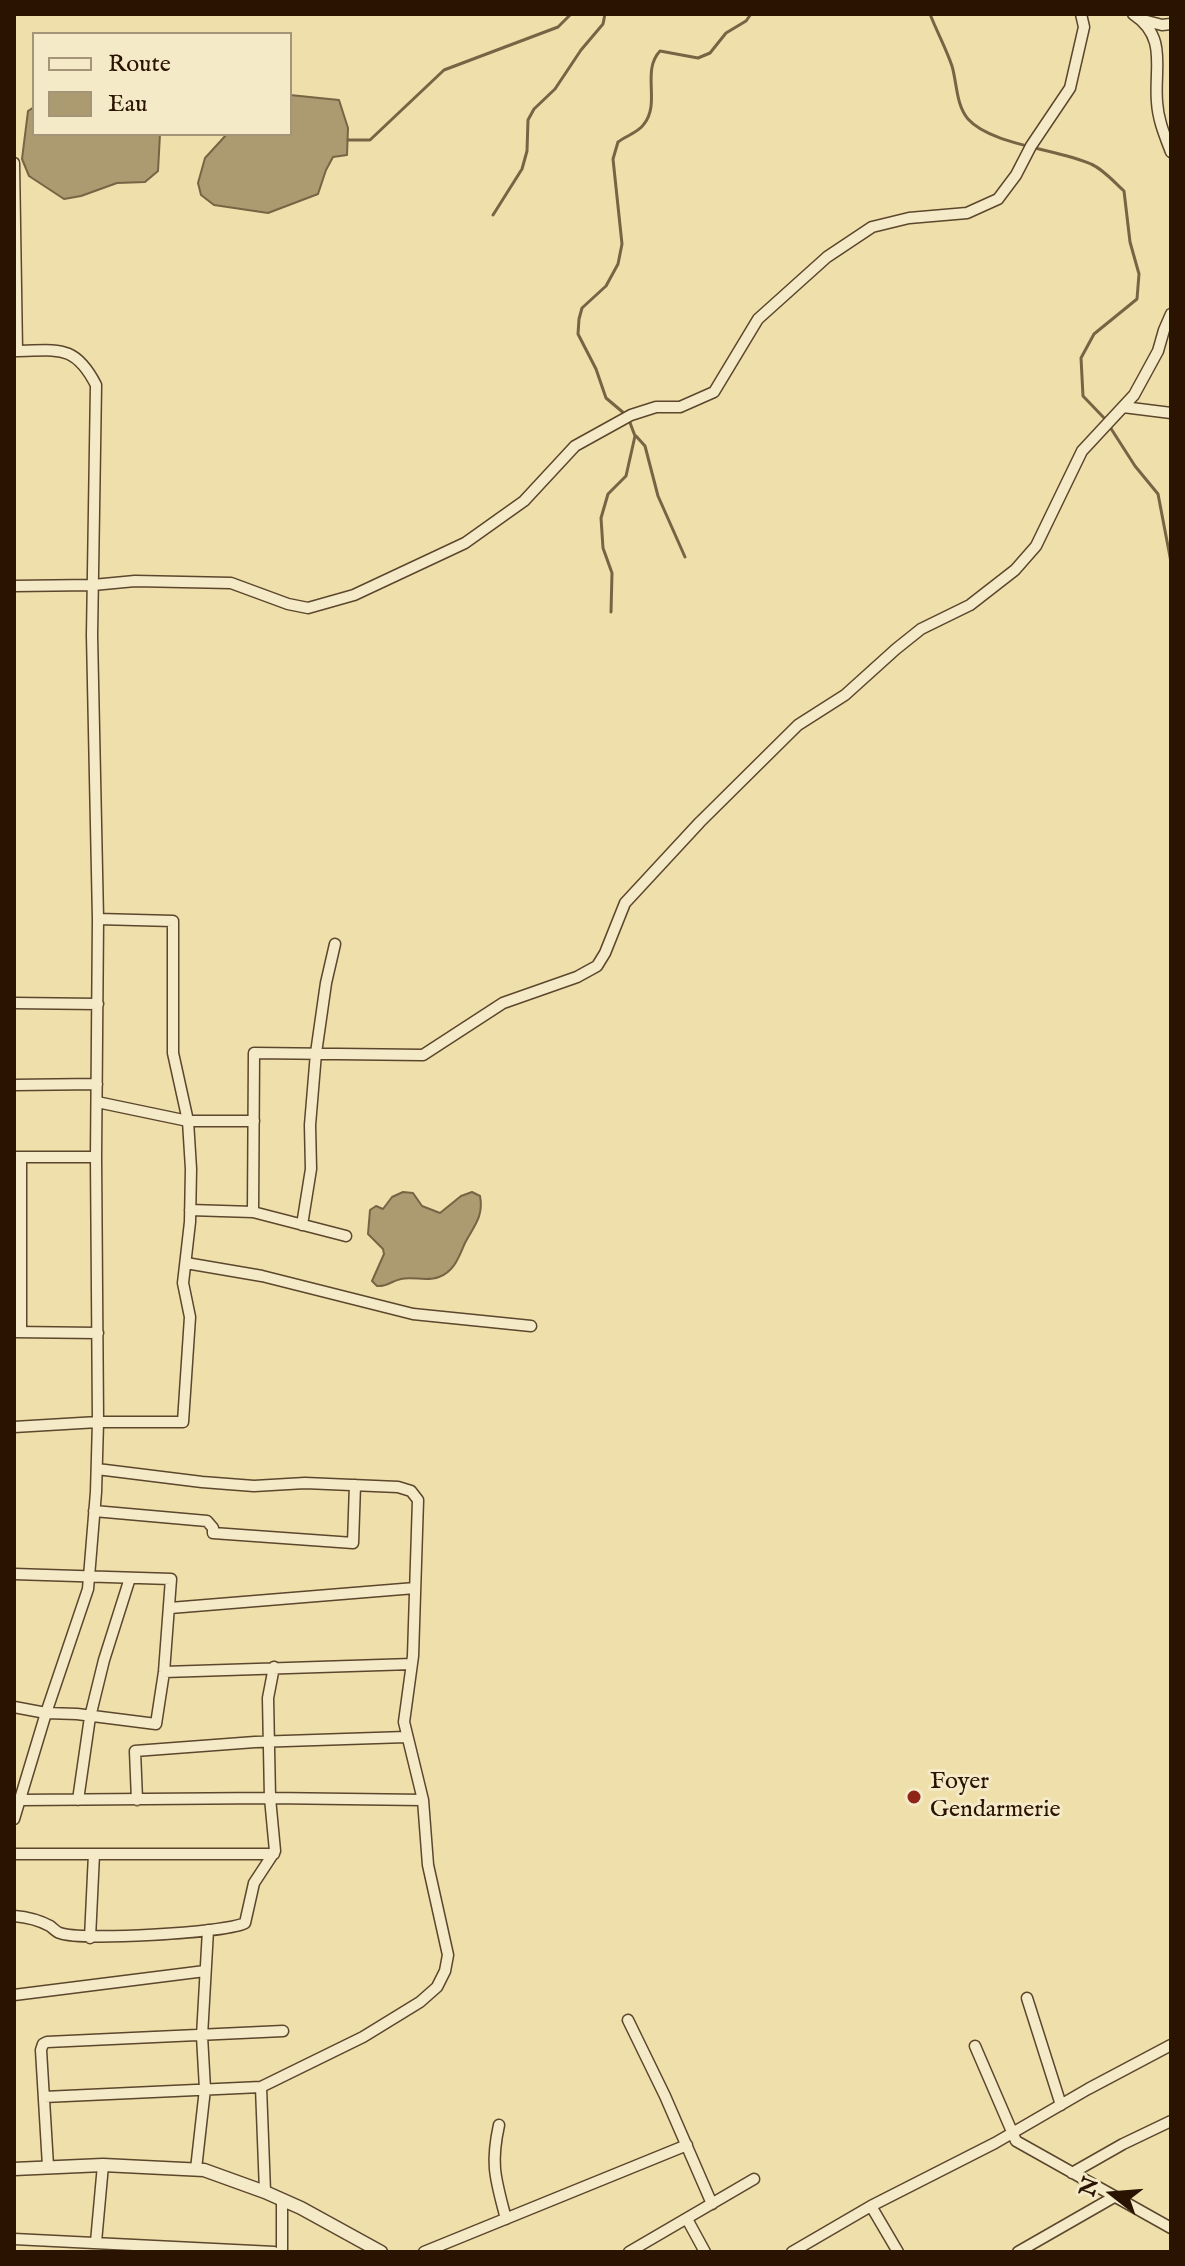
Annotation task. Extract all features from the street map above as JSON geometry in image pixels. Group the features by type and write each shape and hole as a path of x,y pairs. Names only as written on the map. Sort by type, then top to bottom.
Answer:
{"street":[{"path":"1081,14 1084,27"},
{"path":"14,586 135,581 231,583 308,608 354,595 465,543 524,501 575,446 631,415 656,407 680,407 714,392 758,319 827,257 872,227 909,218 967,213 998,199 1070,88 1084,27 1093,14"},
{"path":"1138,17 1162,25 1171,24"},
{"path":"1138,17 1153,33 1158,56 1157,104 1171,152"},
{"path":"14,163 15,351 62,350 85,365 96,385 93,585 98,919 98,1422 91,1575 80,1618 46,1713 14,1819"},
{"path":"253,1212 254,1053 423,1055 503,1003 577,977 597,966 625,903 700,822 798,725 845,695 921,629 970,605 1015,570 1036,546 1082,451 1134,395 1158,351 1171,314"},
{"path":"1123,407 1171,413"},
{"path":"14,1427 98,1422 183,1422 190,1317 183,1283 191,1169 188,1121 173,1053 173,921 98,919"},
{"path":"302,1225 311,1169 310,1125 316,1053 335,944"},
{"path":"14,1003 98,1004"},
{"path":"14,1085 97,1084"},
{"path":"97,1102 188,1121 254,1121"},
{"path":"96,1157 18,1157 18,1332 98,1333"},
{"path":"190,1210 253,1212 346,1236"},
{"path":"186,1263 262,1276 413,1314 531,1326"},
{"path":"44,2097 261,2087 363,2037 420,2002 437,1987 448,1955 428,1865 423,1800 406,1737 404,1711 412,1664 418,1500 411,1491 398,1487 305,1483 254,1486 97,1469"},
{"path":"94,1511 207,1521 212,1525 213,1533 353,1543 355,1485"},
{"path":"14,1574 171,1579 164,1672 156,1724 14,1707"},
{"path":"78,1800 90,1717 130,1578"},
{"path":"170,1608 415,1588"},
{"path":"164,1672 412,1664"},
{"path":"14,1916 36,1920 60,1933 90,1938 234,1928 245,1923 254,1883 274,1854 268,1698 274,1667"},
{"path":"137,1800 135,1751 187,1745 406,1737"},
{"path":"21,1800 423,1800"},
{"path":"14,1854 274,1854"},
{"path":"90,1938 94,1854"},
{"path":"196,2169 205,2089 202,2036 208,1930"},
{"path":"14,1995 205,1971"},
{"path":"1027,1998 1061,2105"},
{"path":"628,2020 712,2204"},
{"path":"48,2166 43,2044 283,2031"},
{"path":"792,2252 811,2247 871,2206 1012,2134 1171,2045"},
{"path":"975,2046 1016,2141 1171,2228"},
{"path":"261,2087 265,2192"},
{"path":"1072,2173 1171,2121"},
{"path":"499,2125 494,2174 506,2219"},
{"path":"424,2252 687,2145"},
{"path":"96,2242 103,2165"},
{"path":"14,2169 103,2165 196,2169 265,2192 381,2252"},
{"path":"629,2252 754,2179"},
{"path":"1018,2252 1114,2197"},
{"path":"282,2200 282,2252"},
{"path":"871,2206 898,2252"},
{"path":"687,2219 705,2252"},
{"path":"14,2239 96,2242 142,2248 274,2252"}],"water":[{"path":"292,95 339,100 348,128 347,155 333,157 318,194 268,213 214,205 201,195 198,183 205,158 225,136 292,136"},
{"path":"32,108 32,136 160,136 158,171 145,182 117,183 64,199 29,176 22,159 28,111"},
{"path":"403,1192 413,1193 422,1206 440,1213 461,1196 472,1192 480,1196 479,1215 449,1271 439,1277 401,1279 377,1286 372,1281 384,1254 368,1234 370,1210 376,1206 383,1209 392,1197"}],"waterway":[{"path":"348,140 370,140 444,70 558,27 571,14"},
{"path":"493,215 522,169 527,151 528,120 534,109 555,89 603,24 605,14"},
{"path":"625,414 606,398 596,369 578,334 582,308 606,286 618,264 622,244 613,159 618,142 639,129 649,116 652,68 660,51 698,58 710,53 726,33 746,21 751,14"},
{"path":"930,14 950,59 959,101 968,119 979,128 1008,141 1091,164 1124,191 1130,242 1139,274 1137,299 1094,334 1081,358 1083,396 1106,420"},
{"path":"611,612 612,573 603,548 601,518 608,494 626,476 635,436 629,420"},
{"path":"1110,427 1158,494 1171,562"},
{"path":"636,436 645,446 658,496 685,557"}],"place":[{"name":"Foyer Gendarmerie","path":"914,1797"}]}
